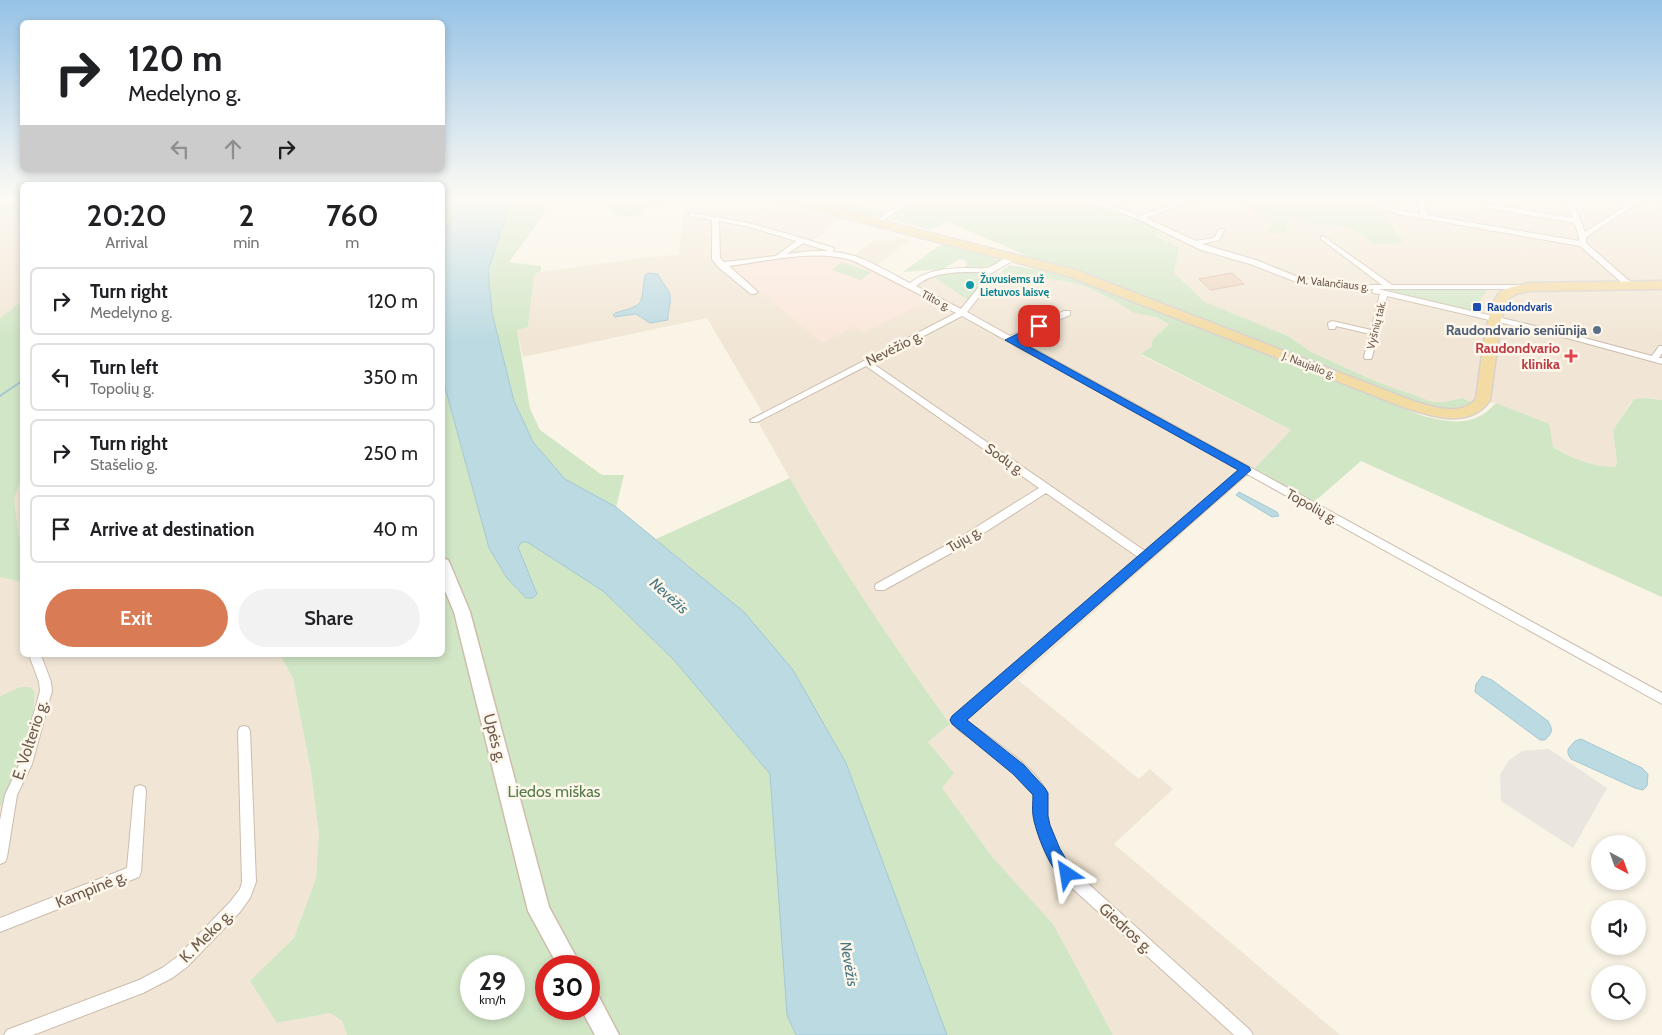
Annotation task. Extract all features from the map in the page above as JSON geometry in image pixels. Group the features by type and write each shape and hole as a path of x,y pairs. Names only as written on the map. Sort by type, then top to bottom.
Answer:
{"main road":[{"name":"J. Naujalio g.","path":"968,245 1086,278 1408,404 1436,412 1462,413 1481,404 1485,393 1495,319 1502,297 1512,291 1529,287 1662,285"},
{"name":"Upės g.","path":"445,571 462,612 540,911 564,955"},
{"path":"600,1020 608,1035"}],"street":[{"path":"716,245 716,260 754,292"},
{"path":"778,257 795,245"},
{"path":"817,245 841,254"},
{"name":"M. Valančiaus g.","path":"1198,245 1253,262 1292,279 1387,290"},
{"path":"1332,245 1387,290 1658,359 1662,348"},
{"path":"1584,245 1631,286"},
{"name":"Tilto g.","path":"721,265 812,253 841,254 871,266 962,313"},
{"path":"988,270 1013,257"},
{"name":"Tilto g.","path":"910,287 918,279 930,274 988,270"},
{"name":"Nevėžio g.","path":"754,420 962,313 979,293 982,288 984,274 988,270"},
{"path":"1387,290 1529,287"},
{"name":"Vyšnių tak.","path":"1368,357 1387,290"},
{"name":"Topolių g.","path":"962,313 1662,698"},
{"path":"1010,340 1067,313"},
{"path":"1332,327 1332,323 1374,332"},
{"name":"Sodų g.","path":"866,362 1144,556"},
{"path":"1144,556 1246,470"},
{"name":"Tujų g.","path":"880,587 958,544 1046,488"},
{"name":"Giedros g.","path":"1144,556 1057,635 957,720 1021,772 1040,793 1040,816 1054,854 1067,874 1245,1035"},
{"name":"E. Volterio g.","path":"0,856 12,795 26,764 46,691 47,683 39,668 36,657"},
{"name":"K. Meko g.","path":"12,1035 143,986 167,973 182,962 246,893 249,882 244,731"},
{"name":"Kampinė g.","path":"0,925 134,872 140,791"}],"shaded area":[{"path":"0,245 20,245 20,303 0,318"},
{"path":"680,245 824,245 830,248 824,255 813,254 731,265 728,268 762,293 855,327 929,300 912,290 915,285 931,275 980,271 1030,276 1085,286 1135,313 1156,317 1169,324 1153,339 1151,347 1141,355 1291,430 1254,469 1018,680 1139,779 1150,769 1173,789 1114,844 1340,1035 1113,1035 993,858 941,788 954,773 928,742 950,724 864,602 814,521 755,417 762,412 707,318 523,357 517,329 528,327 534,275 541,272 647,257 679,255","holes":["654,273 658,274 662,283 669,291 671,297 667,309 668,320 650,323 637,314 618,318 615,313 632,308 640,302 644,294 645,276"]},
{"path":"868,245 903,245 877,265 853,256"},
{"path":"1176,245 1662,245 1662,400 1634,399 1629,405 1613,430 1617,463 1615,467 1604,467 1579,460 1553,447 1496,403 1471,402 1462,398 1445,402 1433,402 1375,381 1311,352 1288,336 1205,302 1174,273 1179,247"},
{"path":"813,254 844,257 904,285 930,300 864,332 855,327 822,343 762,293 728,268 731,265"},
{"path":"20,482 20,545 14,499"},
{"path":"0,577 20,582 20,657 281,657 293,678 311,772 319,834 316,878 294,938 251,981 277,1023 330,1013 342,1021 347,1035 0,1035 0,808 18,771 34,712 35,692 20,687 0,696"},
{"path":"1549,749 1607,788 1573,848 1501,801 1500,775 1508,761 1522,751"}],"green space":[{"path":"496,245 521,245 509,262 541,266 541,271 534,275 528,327 517,330 530,409 540,430 602,475 624,475 616,507 565,479 533,442 514,401 492,313 488,270"},
{"path":"954,245 993,256 994,260 1000,259 1000,261 983,268 960,270 967,265 966,261 960,259 943,269 903,272 937,247"},
{"path":"1002,245 1175,245 1179,247 1174,273 1205,302 1288,336 1311,352 1375,381 1433,402 1445,402 1462,398 1471,402 1450,408 1414,402 1121,287 1027,256"},
{"path":"842,262 871,272 861,280 832,270"},
{"path":"1010,265 1055,273 1083,283 1423,416 1453,421 1471,420 1488,411 1496,403 1549,424 1553,447 1591,464 1615,467 1617,463 1613,430 1634,399 1662,400 1662,597 1361,461 1314,502 1254,469 1291,430 1141,354 1151,347 1153,339 1169,324 1156,317 1134,313 1085,286 1030,276 1005,275 1001,271"},
{"path":"980,271 980,285 969,301 931,275"},
{"path":"1396,289 1488,289 1481,298 1479,314 1390,292"},
{"path":"20,303 20,482 14,499 20,545 20,582 0,577 0,318"},
{"name":"Liedos miškas","path":"445,387 489,548 507,578 537,594 518,547 521,542 527,542 603,591 674,660 770,774 787,1014 796,1035 347,1035 342,1021 330,1013 277,1023 250,981 294,938 316,878 319,834 311,772 293,678 281,657 445,657"},
{"path":"790,478 846,573 950,724 928,742 954,773 942,788 993,858 1053,924 1113,1035 947,1035 846,763 656,539"},
{"path":"20,687 30,687 35,692 34,707 28,737 13,780 0,808 0,696"}],"water":[{"name":"Nevėžis","path":"445,245 496,245 488,270 492,313 514,401 533,442 565,479 616,507 744,612 793,670 846,763 947,1035 796,1035 787,1015 770,774 674,660 603,591 527,542 522,542 518,547 537,594 533,598 526,598 507,578 489,548 445,387"},
{"path":"649,273 658,274 669,292 668,320 650,323 636,314 615,317 613,315 615,313 637,305 640,302 645,275"},
{"path":"1239,492 1277,512 1279,516 1272,517 1236,495"},
{"path":"1482,676 1492,680 1548,721 1551,727 1550,735 1545,740 1540,740 1475,692 1476,684"},
{"path":"1581,739 1642,768 1648,774 1647,786 1643,790 1635,788 1571,759 1568,749 1575,741"}],"building":[{"path":"1232,273 1244,284 1211,290 1199,279"}],"waterway":[{"path":"0,396 20,382"}],"place":[{"name":"Žuvusiems už Lietuvos laisvę","path":"970,285"},
{"name":"Raudondvaris","path":"1477,307"},
{"name":"Raudondvario seniūnija","path":"1597,330"},
{"name":"Raudondvario klinika","path":"1571,356"}],"route":[{"path":"1039,326 1010,340 1246,470 1144,556 1057,635 957,720 1018,769 1040,793 1042,799 1040,816 1043,825 1054,854 1060,866 1067,874"}]}
